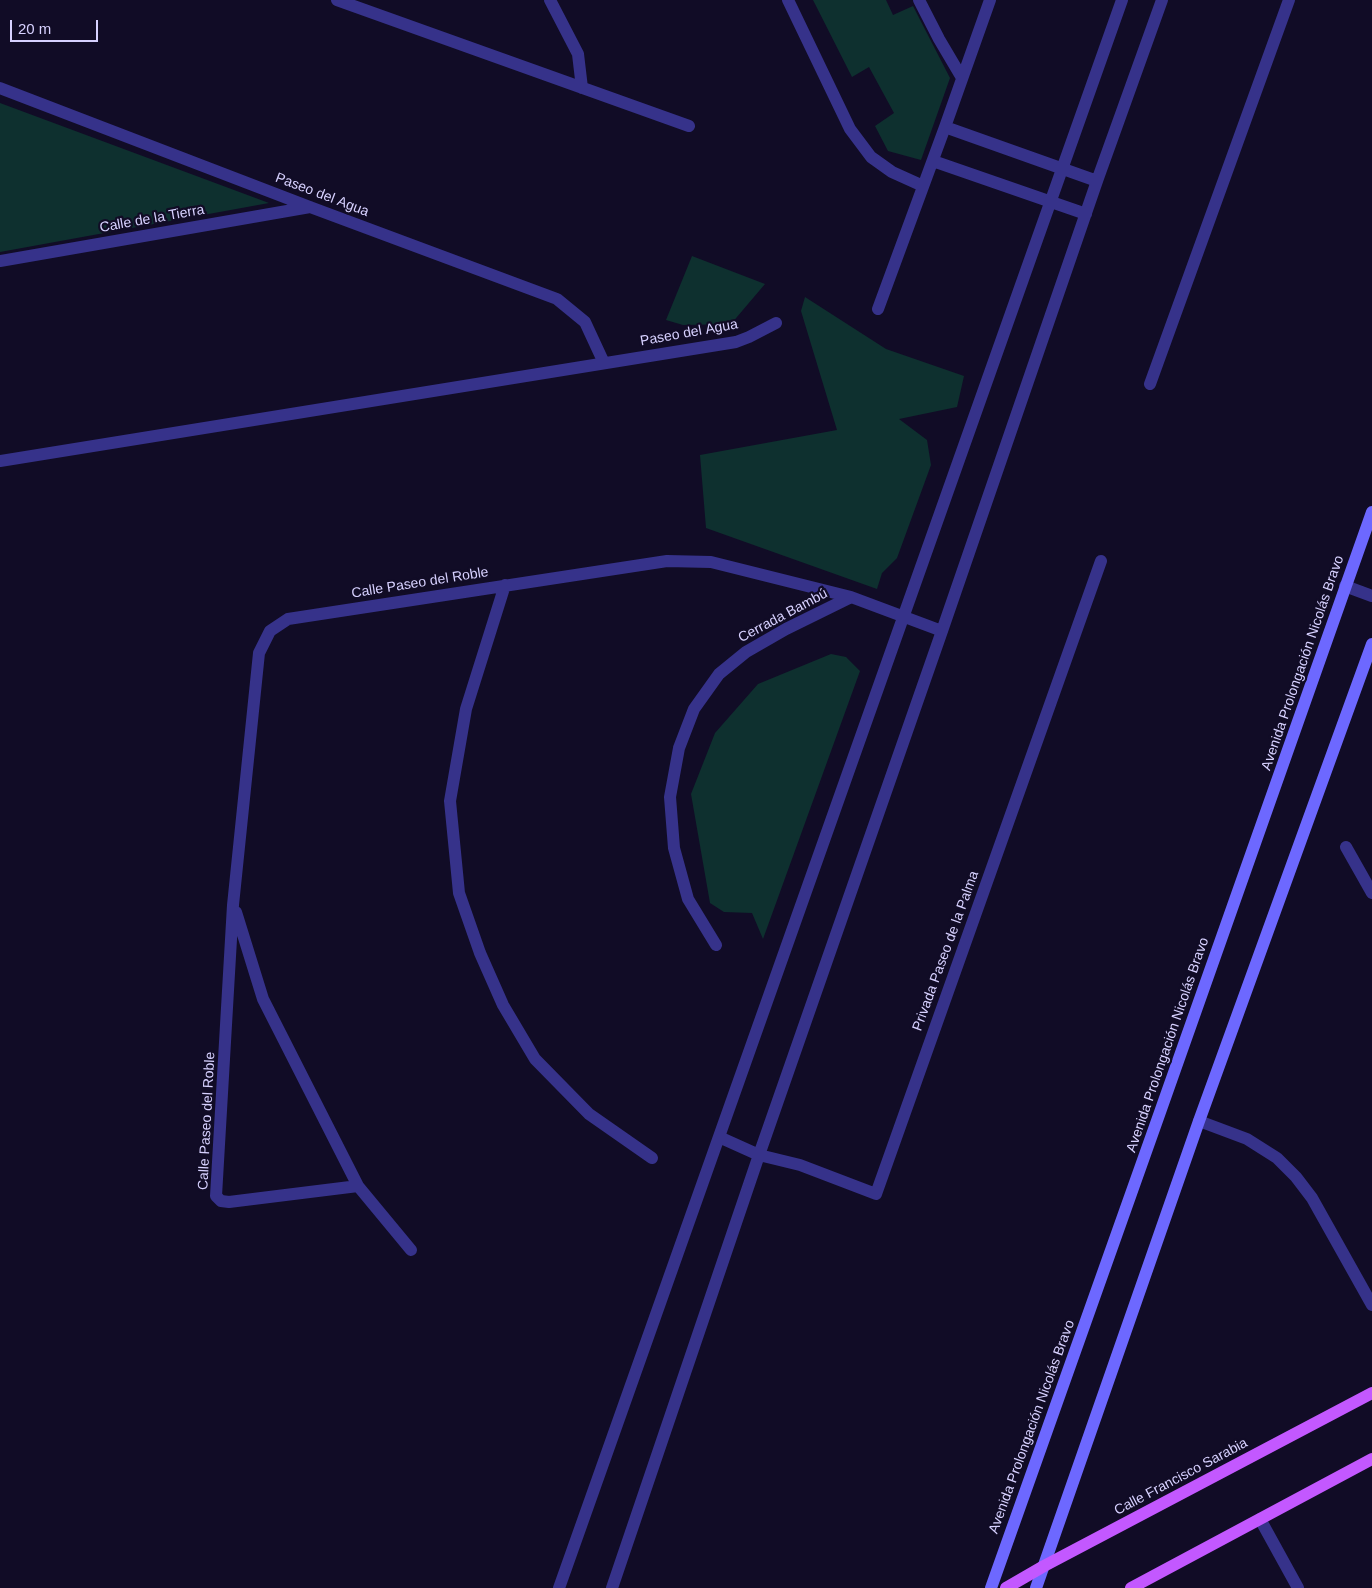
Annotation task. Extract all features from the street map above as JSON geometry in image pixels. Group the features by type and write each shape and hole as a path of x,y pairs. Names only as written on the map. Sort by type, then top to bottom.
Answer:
{"main road":[{"name":"Avenida Prolongación Nicolás Bravo","path":"991,1588 1372,512"},
{"path":"1036,1588 1199,1121 1372,644"},
{"name":"Calle Francisco Sarabia","path":"1006,1588 1044,1566 1372,1393"},
{"path":"1131,1588 1372,1458"}],"street":[{"path":"337,0 689,126"},
{"path":"550,0 578,54 582,88"},
{"path":"788,0 850,129 872,157 892,172 923,186"},
{"path":"919,0 962,78"},
{"path":"878,310 990,0"},
{"path":"559,1588 1122,0"},
{"path":"612,1588 759,1155 1097,181 1162,0"},
{"path":"1150,384 1290,0"},
{"name":"Paseo del Agua","path":"0,88 310,207 557,298 585,322 604,363"},
{"path":"945,127 1097,181"},
{"path":"933,161 1086,214"},
{"name":"Calle de la Tierra","path":"0,261 310,207"},
{"name":"Paseo del Agua","path":"0,461 736,342 776,323"},
{"name":"Calle Paseo del Roble","path":"358,1186 229,1202 221,1201 216,1196 234,905 259,653 270,631 288,619 667,561 711,562 851,597"},
{"name":"Privada Paseo de la Palma","path":"718,1137 759,1155 800,1165 876,1194 1101,561"},
{"path":"505,585 466,709 450,801 459,893 480,953 503,1005 535,1059 589,1114 652,1158"},
{"path":"1345,586 1372,596"},
{"name":"Cerrada Bambú","path":"716,945 688,900 674,848 670,797 679,748 694,709 719,674 746,652 851,597 942,631"},
{"path":"1346,847 1372,893"},
{"name":"Calle Paseo del Roble","path":"234,905 263,999 358,1186 411,1250"},
{"path":"1199,1121 1247,1139 1276,1158 1296,1177 1312,1198 1372,1305"},
{"path":"1260,1519 1298,1588"}],"green space":[{"path":"813,0 886,0 893,15 913,6 950,78 921,160 888,151 875,126 894,113 869,67 852,77"},
{"path":"0,103 269,203 0,252"},
{"path":"692,256 765,284 731,324 683,325 666,320"},
{"path":"805,297 886,349 964,376 957,407 899,419 927,440 931,465 897,558 882,573 877,589 706,528 700,455 837,430 801,311"},
{"path":"831,654 846,657 860,671 763,939 752,913 724,912 710,903 691,794 715,733 758,684"}]}
